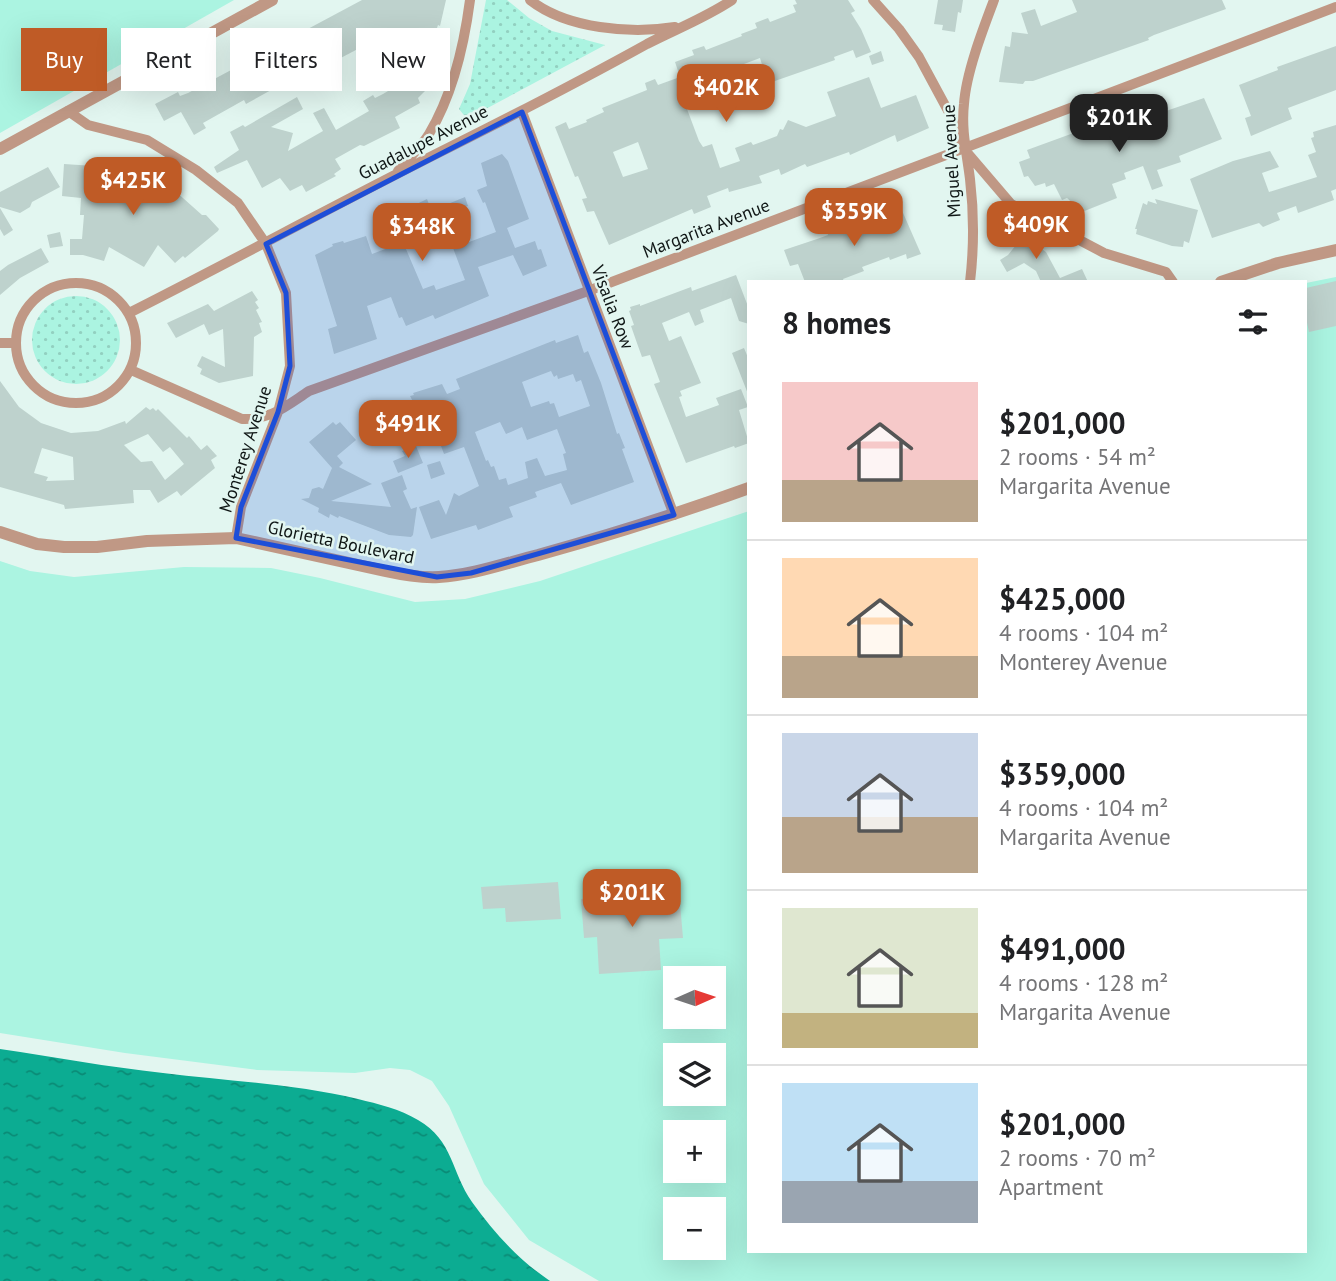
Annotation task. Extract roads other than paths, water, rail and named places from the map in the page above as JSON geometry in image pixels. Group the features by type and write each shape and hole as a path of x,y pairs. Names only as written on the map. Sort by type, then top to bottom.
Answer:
{"street":[{"path":"0,149 272,0"},
{"path":"395,175 428,136 446,103 470,0"},
{"path":"530,0 562,17 631,31 673,28 704,18"},
{"name":"Guadalupe Avenue","path":"129,313 522,112 676,29 704,18 732,0"},
{"path":"873,0 919,57 953,120 964,149 1011,204 1104,253 1166,272 1172,280"},
{"name":"Miguel Avenue","path":"970,280 973,254 970,180 964,149 964,103 979,43 994,0"},
{"name":"Margarita Avenue","path":"131,370 242,419 258,419 278,412 309,391 588,291 1336,7"},
{"name":"Monterey Avenue","path":"68,111 88,125 147,140 196,170 238,203 266,244 286,293 290,366 278,412 241,507 236,538"},
{"name":"Visalia Row","path":"522,112 674,515"},
{"path":"1227,280 1278,263 1336,250"},
{"path":"80,282 100,287 116,298 129,313 135,332 136,351 131,370 119,386 102,398 83,404 62,403 43,395 28,381 19,363 15,343 19,323 28,306 43,292 61,284 80,282"},
{"path":"0,343 15,343"},
{"name":"Glorietta Boulevard","path":"0,532 37,544 64,547 236,538 410,576 437,577 484,569 674,515 747,489"}],"water":[{"path":"0,1049 142,1071 310,1090 358,1099 404,1113 430,1128 439,1137 465,1191 480,1213 517,1255 550,1281 0,1281"}]}
